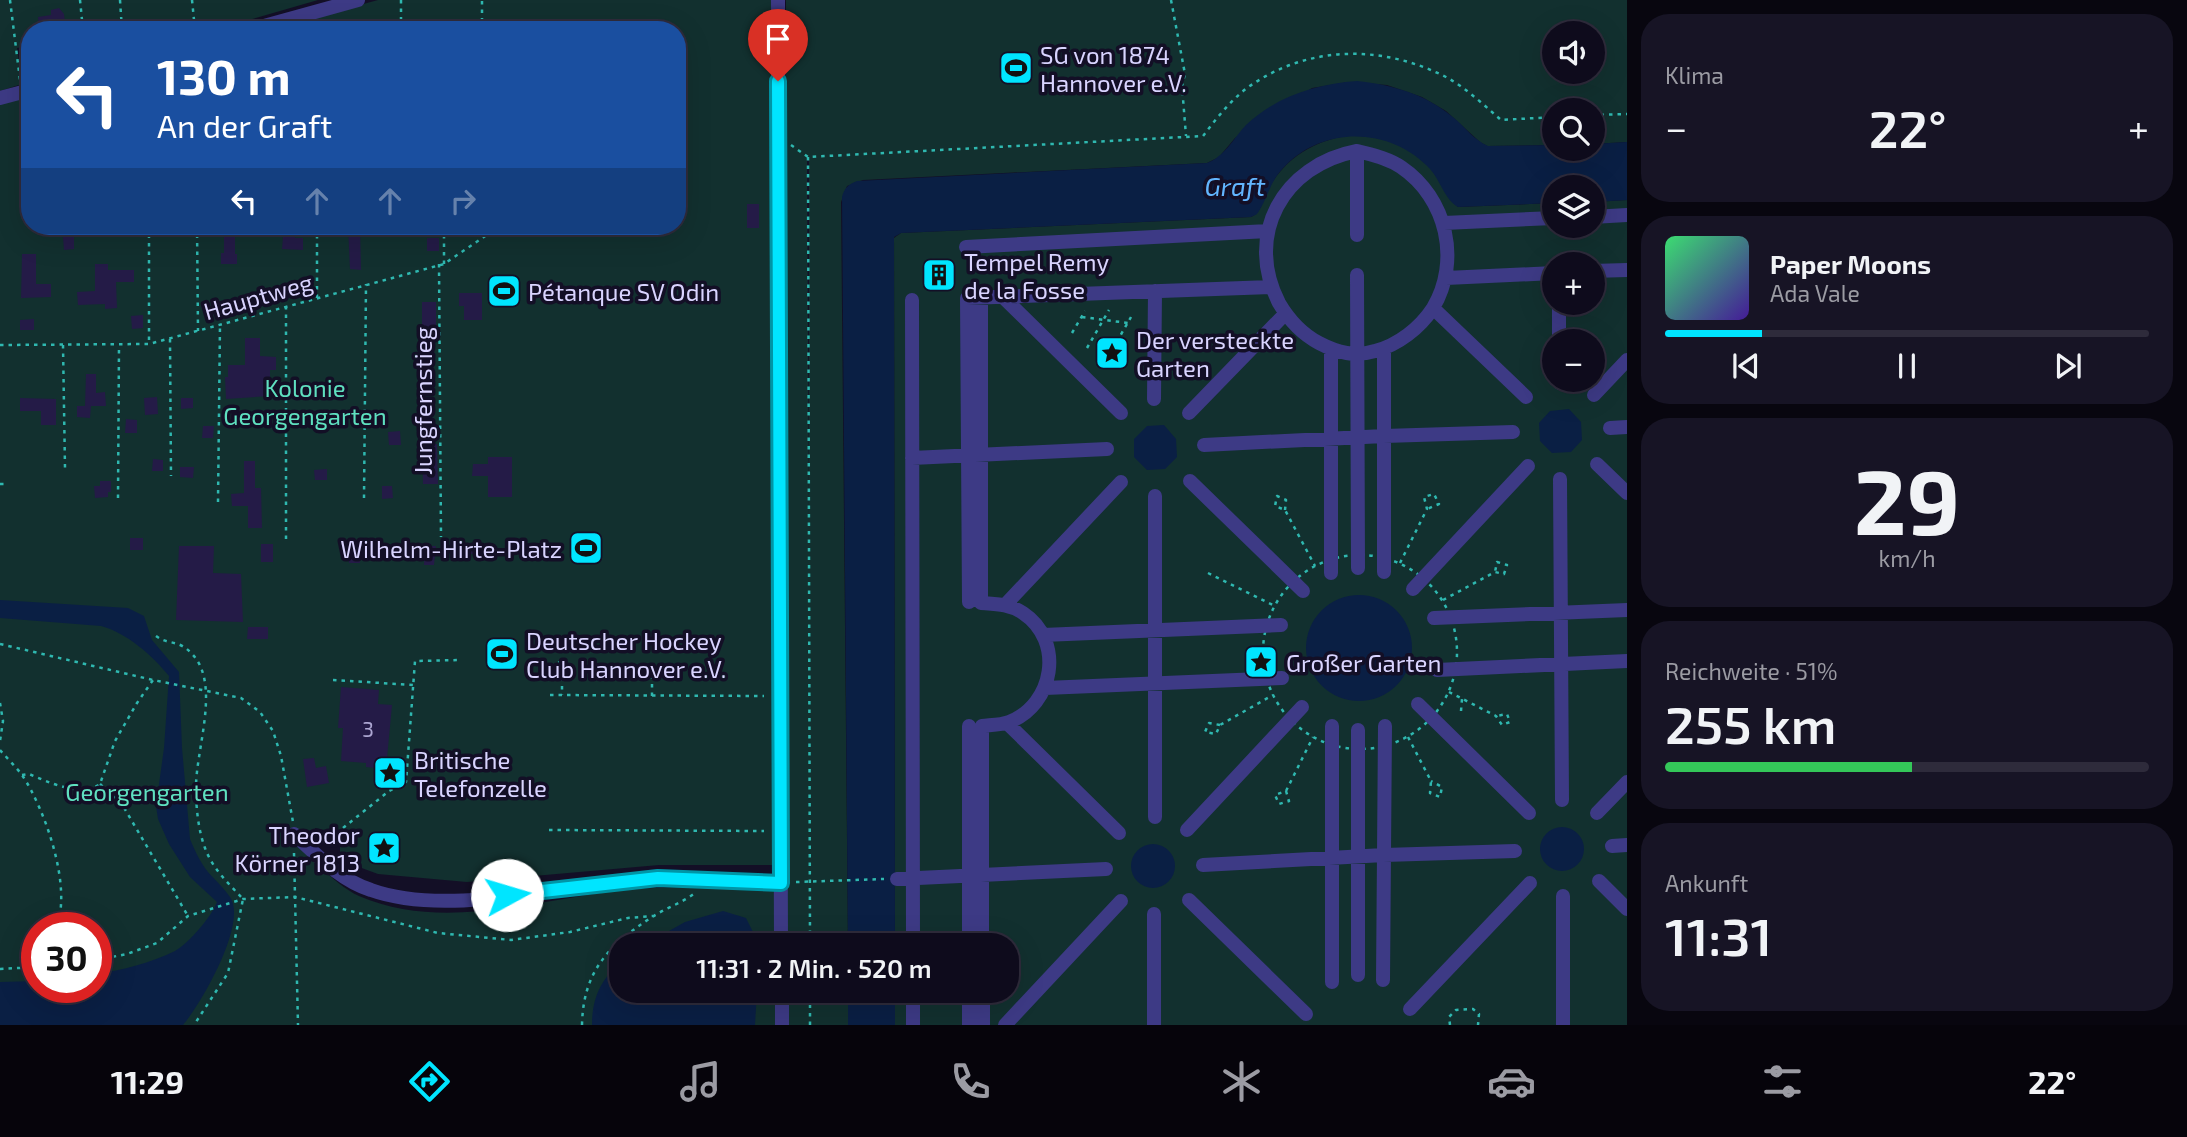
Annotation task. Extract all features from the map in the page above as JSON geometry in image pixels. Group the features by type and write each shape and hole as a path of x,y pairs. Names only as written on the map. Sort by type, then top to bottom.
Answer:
{"street":[{"path":"282,21 358,0"},
{"path":"778,0 782,933"},
{"path":"0,98 21,92"},
{"path":"1357,151 1357,235"},
{"path":"1357,151 1381,157 1400,166 1426,190 1444,223 1449,251 1446,278 1433,308 1412,333 1384,349 1357,356 1331,349 1311,339 1285,314 1271,287 1266,262 1268,231 1276,208 1301,175 1335,155 1357,151"},
{"path":"1605,216 1627,215"},
{"path":"1444,223 1542,219"},
{"path":"966,247 1268,231"},
{"path":"1605,271 1627,270"},
{"path":"1446,278 1542,274"},
{"path":"1357,275 1358,562"},
{"path":"970,933 982,726 1007,723 1028,711 1045,688 1050,660 1043,635 1022,613 1005,605 981,603 967,298 1271,287"},
{"path":"1154,399 1155,291"},
{"path":"1003,297 1121,413"},
{"path":"912,300 913,933"},
{"path":"1433,308 1527,397"},
{"path":"1189,413 1285,314"},
{"path":"1331,349 1331,566"},
{"path":"1384,349 1384,565"},
{"path":"1594,395 1627,360"},
{"path":"1610,428 1627,427"},
{"path":"1204,445 1513,432"},
{"path":"912,458 1107,449"},
{"path":"969,602 974,455"},
{"path":"1597,464 1627,493"},
{"path":"1413,589 1528,466"},
{"path":"1560,479 1562,800"},
{"path":"1191,481 1298,586"},
{"path":"1005,605 1121,482"},
{"path":"1154,817 1155,496"},
{"path":"1434,618 1627,610"},
{"path":"1043,635 1274,625"},
{"path":"1437,670 1627,662"},
{"path":"1045,688 1282,678"},
{"path":"1418,704 1530,814"},
{"path":"1187,830 1302,708"},
{"path":"1007,723 1119,833"},
{"path":"969,726 975,875 981,933"},
{"path":"1332,726 1332,982"},
{"path":"1383,981 1385,726"},
{"path":"1358,730 1359,975"},
{"path":"1597,813 1627,782"},
{"path":"295,834 348,880 372,891 410,899 465,899 658,878 781,883"},
{"path":"1612,846 1627,845"},
{"path":"1203,865 1515,850"},
{"path":"897,879 1106,869"},
{"path":"1599,881 1627,909"},
{"path":"1410,1009 1530,883"},
{"path":"1563,897 1563,1025"},
{"path":"1189,900 1306,1014"},
{"path":"1005,1025 1121,901"},
{"path":"1154,915 1154,1025"},
{"path":"782,1003 782,1025"},
{"path":"913,1003 913,1025"},
{"path":"969,1003 969,1025"},
{"path":"983,1003 983,1025"}],"path":[{"path":"10,0 21,67"},
{"path":"80,0 82,21"},
{"path":"120,0 121,21"},
{"path":"192,0 194,21"},
{"path":"401,0 401,21"},
{"path":"482,0 482,21"},
{"path":"1171,0 1185,74 1182,86 1186,136"},
{"path":"810,933 808,157 1203,136 1219,115 1246,89 1290,65 1358,52 1414,63 1448,79 1502,120 1542,118"},
{"path":"1605,115 1627,114"},
{"path":"149,235 149,344"},
{"path":"197,235 198,331"},
{"path":"317,235 317,298"},
{"path":"444,235 444,264"},
{"path":"444,264 486,235"},
{"name":"Jungfernstieg","path":"439,264 441,537"},
{"name":"Hauptweg","path":"0,345 149,344 444,264"},
{"path":"364,498 366,284"},
{"path":"286,306 286,539"},
{"path":"1087,348 1109,310"},
{"path":"1072,333 1085,311"},
{"path":"1082,317 1128,323"},
{"path":"1104,364 1131,317"},
{"path":"218,502 220,324"},
{"path":"170,339 171,475"},
{"path":"63,345 65,468"},
{"path":"118,498 119,345"},
{"path":"1400,563 1427,509 1424,497 1434,494 1439,504 1427,509"},
{"path":"1285,510 1315,566"},
{"path":"1358,562 1384,565 1400,563 1423,578 1443,600 1451,618 1458,652 1456,670 1449,692 1432,718 1408,737 1385,746 1358,749 1331,745 1313,737 1291,720 1273,695 1267,678 1264,643 1274,625 1275,606 1298,586 1315,566 1358,562"},
{"path":"1443,600 1495,572"},
{"path":"1208,573 1275,606"},
{"path":"156,636 181,643 194,656 203,672 207,690 195,790 201,837 215,869 243,899"},
{"path":"0,644 241,698 260,712 273,732 292,807 295,834 298,1025"},
{"path":"343,828 389,791 406,782 415,661 460,660"},
{"path":"559,661 562,669 562,695"},
{"path":"652,662 652,696"},
{"path":"22,775 29,774 72,788 95,788 100,784 115,741 153,680"},
{"path":"333,680 413,685"},
{"path":"1449,692 1496,716"},
{"path":"550,695 764,696"},
{"path":"1220,724 1273,695"},
{"path":"1461,711 1462,699"},
{"path":"0,703 3,721 0,741"},
{"path":"1286,792 1313,737"},
{"path":"1408,737 1432,781 1442,787 1440,797 1430,793 1432,781"},
{"path":"0,750 22,775 49,832 58,867 60,912"},
{"path":"100,784 123,806 188,916"},
{"path":"549,830 764,831"},
{"path":"781,883 897,879"},
{"path":"582,1025 583,1000 591,975 618,942 653,916 685,900 713,880"},
{"path":"112,957 158,943 188,916 243,899 295,897 438,933 511,940 570,932 628,918 653,916"},
{"path":"194,1025 228,973 243,899"},
{"path":"0,970 21,968"},
{"path":"810,1003 810,1025"},
{"path":"1450,1025 1449,1017 1456,1010 1473,1009 1479,1014 1478,1025"}],"green space":[{"path":"0,0 318,0 245,21 21,21 21,47 17,48 21,84 0,91"},
{"path":"378,0 772,0 772,865 659,865 467,882 378,874 340,860 340,833 315,828 320,868 339,883 359,896 392,907 425,912 492,910 646,888 777,888 777,933 609,933 609,1003 777,1003 777,1025 0,1025 0,104 21,98 21,235 686,235 686,21 316,21 316,17"},
{"path":"786,0 1627,0 1627,142 1605,143 1605,98 1542,98 1542,145 1487,146 1446,111 1422,97 1387,85 1349,82 1312,88 1235,138 1219,157 1207,163 863,180 847,186 841,202 848,933 784,933","holes":["807,157 809,158 809,521"]},
{"name":"Großer Garten","path":"1360,136 1397,144 1428,165 1458,207 1542,204 1542,238 1605,238 1605,201 1627,200 1627,1025 895,1025 895,1003 1019,1003 1019,933 895,933 894,238 901,233 1251,217 1260,209 1282,169 1301,153 1334,138"},
{"path":"784,1003 848,1003 848,1025 785,1025"}],"water":[{"name":"Graft","path":"1357,81 1396,88 1432,103 1488,146 1542,145 1542,161 1605,161 1605,143 1627,142 1627,200 1605,201 1605,175 1542,175 1542,204 1458,207 1450,200 1430,169 1415,155 1378,139 1339,138 1302,152 1286,165 1273,182 1263,205 1256,215 1251,217 901,233 894,237 895,933 848,933 844,191 857,181 1207,163 1219,156 1246,125 1271,106 1298,93"},
{"path":"1569,409 1581,422 1582,440 1571,452 1552,453 1540,441 1539,423 1550,411"},
{"path":"1164,425 1176,439 1177,457 1165,469 1147,470 1134,457 1134,439 1147,426"},
{"path":"1359,595 1379,599 1397,610 1408,628 1412,648 1408,668 1397,686 1379,697 1359,701 1339,697 1321,686 1310,668 1306,648 1310,628 1321,610 1339,599"},
{"path":"0,600 128,608 144,616 152,640 179,672 190,839 205,868 230,897 234,909 233,925 220,963 183,1025 0,1025 0,982 21,981 21,1003 112,1003 112,971 175,951 205,922 217,902 190,877 169,844 158,819 156,806 164,748 169,676 139,646 111,629 0,618"},
{"path":"1562,827 1578,833 1584,849 1578,865 1562,871 1546,865 1540,849 1546,833"},
{"path":"1153,844 1169,850 1175,866 1169,882 1153,888 1137,882 1131,866 1137,850"},
{"path":"723,911 746,918 754,933 665,933 685,922"},
{"path":"608,975 609,1003 756,1003 755,1025 592,1025 599,990"},
{"path":"848,1003 895,1003 895,1025 848,1025"}],"building":[{"path":"59,8 64,14 65,21 38,21 38,17 51,15 51,10"},
{"path":"747,204 759,204 759,228 747,228"},
{"path":"224,235 235,235 237,264 221,264 221,253 224,253"},
{"path":"295,235 295,238 303,238 303,250 282,249 283,237 269,237"},
{"path":"348,235 360,235 361,270 350,269"},
{"path":"74,236 74,249 64,250 63,237"},
{"path":"427,238 439,238 439,251 427,251"},
{"path":"22,254 36,254 36,284 51,284 51,297 21,298"},
{"path":"95,264 108,264 108,270 134,270 134,282 116,282 117,308 105,309 105,304 78,305 77,292 95,291"},
{"name":"Tempel Remy de la Fosse","path":"939,265 947,268 950,276 947,284 939,287 931,284 928,276 931,268"},
{"path":"459,293 482,293 482,320 464,320 464,306 459,306"},
{"path":"422,302 436,302 436,327 422,327"},
{"path":"143,315 143,328 132,329 131,316"},
{"path":"34,319 34,330 20,330 20,320"},
{"path":"245,338 260,338 260,356 276,357 276,370 270,370 270,396 226,399 225,377 228,377 228,365 245,365"},
{"path":"86,374 96,374 96,393 105,392 106,406 85,406"},
{"path":"331,383 342,384 341,396 331,396"},
{"path":"157,397 158,414 145,415 144,398"},
{"path":"20,398 56,399 56,425 41,425 41,411 20,411"},
{"path":"181,398 193,398 193,408 181,409"},
{"path":"77,406 91,406 90,418 77,417"},
{"path":"126,419 137,420 137,433 125,433"},
{"path":"203,426 214,426 213,438 202,438"},
{"path":"400,431 401,445 389,445 388,432"},
{"path":"437,444 438,484 423,484 422,445"},
{"path":"488,457 512,457 512,497 488,497 488,476 472,476 473,464 488,464"},
{"path":"153,459 163,460 163,471 152,471"},
{"path":"244,461 255,461 255,488 261,488 262,528 248,528 248,506 232,506 231,494 244,493"},
{"path":"180,467 194,467 193,478 180,477"},
{"path":"327,469 327,480 315,480 314,470"},
{"path":"100,481 111,481 108,497 95,498 94,486 100,486"},
{"path":"382,486 392,486 393,498 382,499"},
{"path":"130,538 143,538 143,550 130,550"},
{"path":"465,543 483,543 483,554 464,554"},
{"path":"261,544 273,544 273,562 261,562"},
{"path":"179,546 214,546 213,573 241,574 243,622 176,620"},
{"path":"425,546 436,546 434,565 424,565"},
{"path":"349,549 360,550 360,563 349,563"},
{"path":"248,627 268,627 268,639 247,639"},
{"path":"341,687 379,690 378,704 392,705 386,769 366,767 366,763 341,761 343,728 338,728"},
{"path":"314,758 316,768 326,766 329,783 307,787 303,759"}],"place":[{"name":"SG von 1874 Hannover e.V.","path":"1016,68"},
{"name":"Tempel Remy de la Fosse","path":"939,275"},
{"name":"Pétanque SV Odin","path":"504,291"},
{"name":"Der versteckte Garten","path":"1112,353"},
{"name":"Wilhelm-Hirte-Platz","path":"586,548"},
{"name":"Deutscher Hockey Club Hannover e.V.","path":"502,654"},
{"name":"Großer Garten","path":"1261,662"},
{"name":"Britische Telefonzelle","path":"390,773"},
{"name":"Theodor Körner 1813","path":"384,848"}],"route":[{"path":"507,895 658,878 781,883 778,81"}],"park label":[{"name":"Kolonie Georgengarten","path":"305,401"},
{"name":"Georgengarten","path":"147,791"}]}
